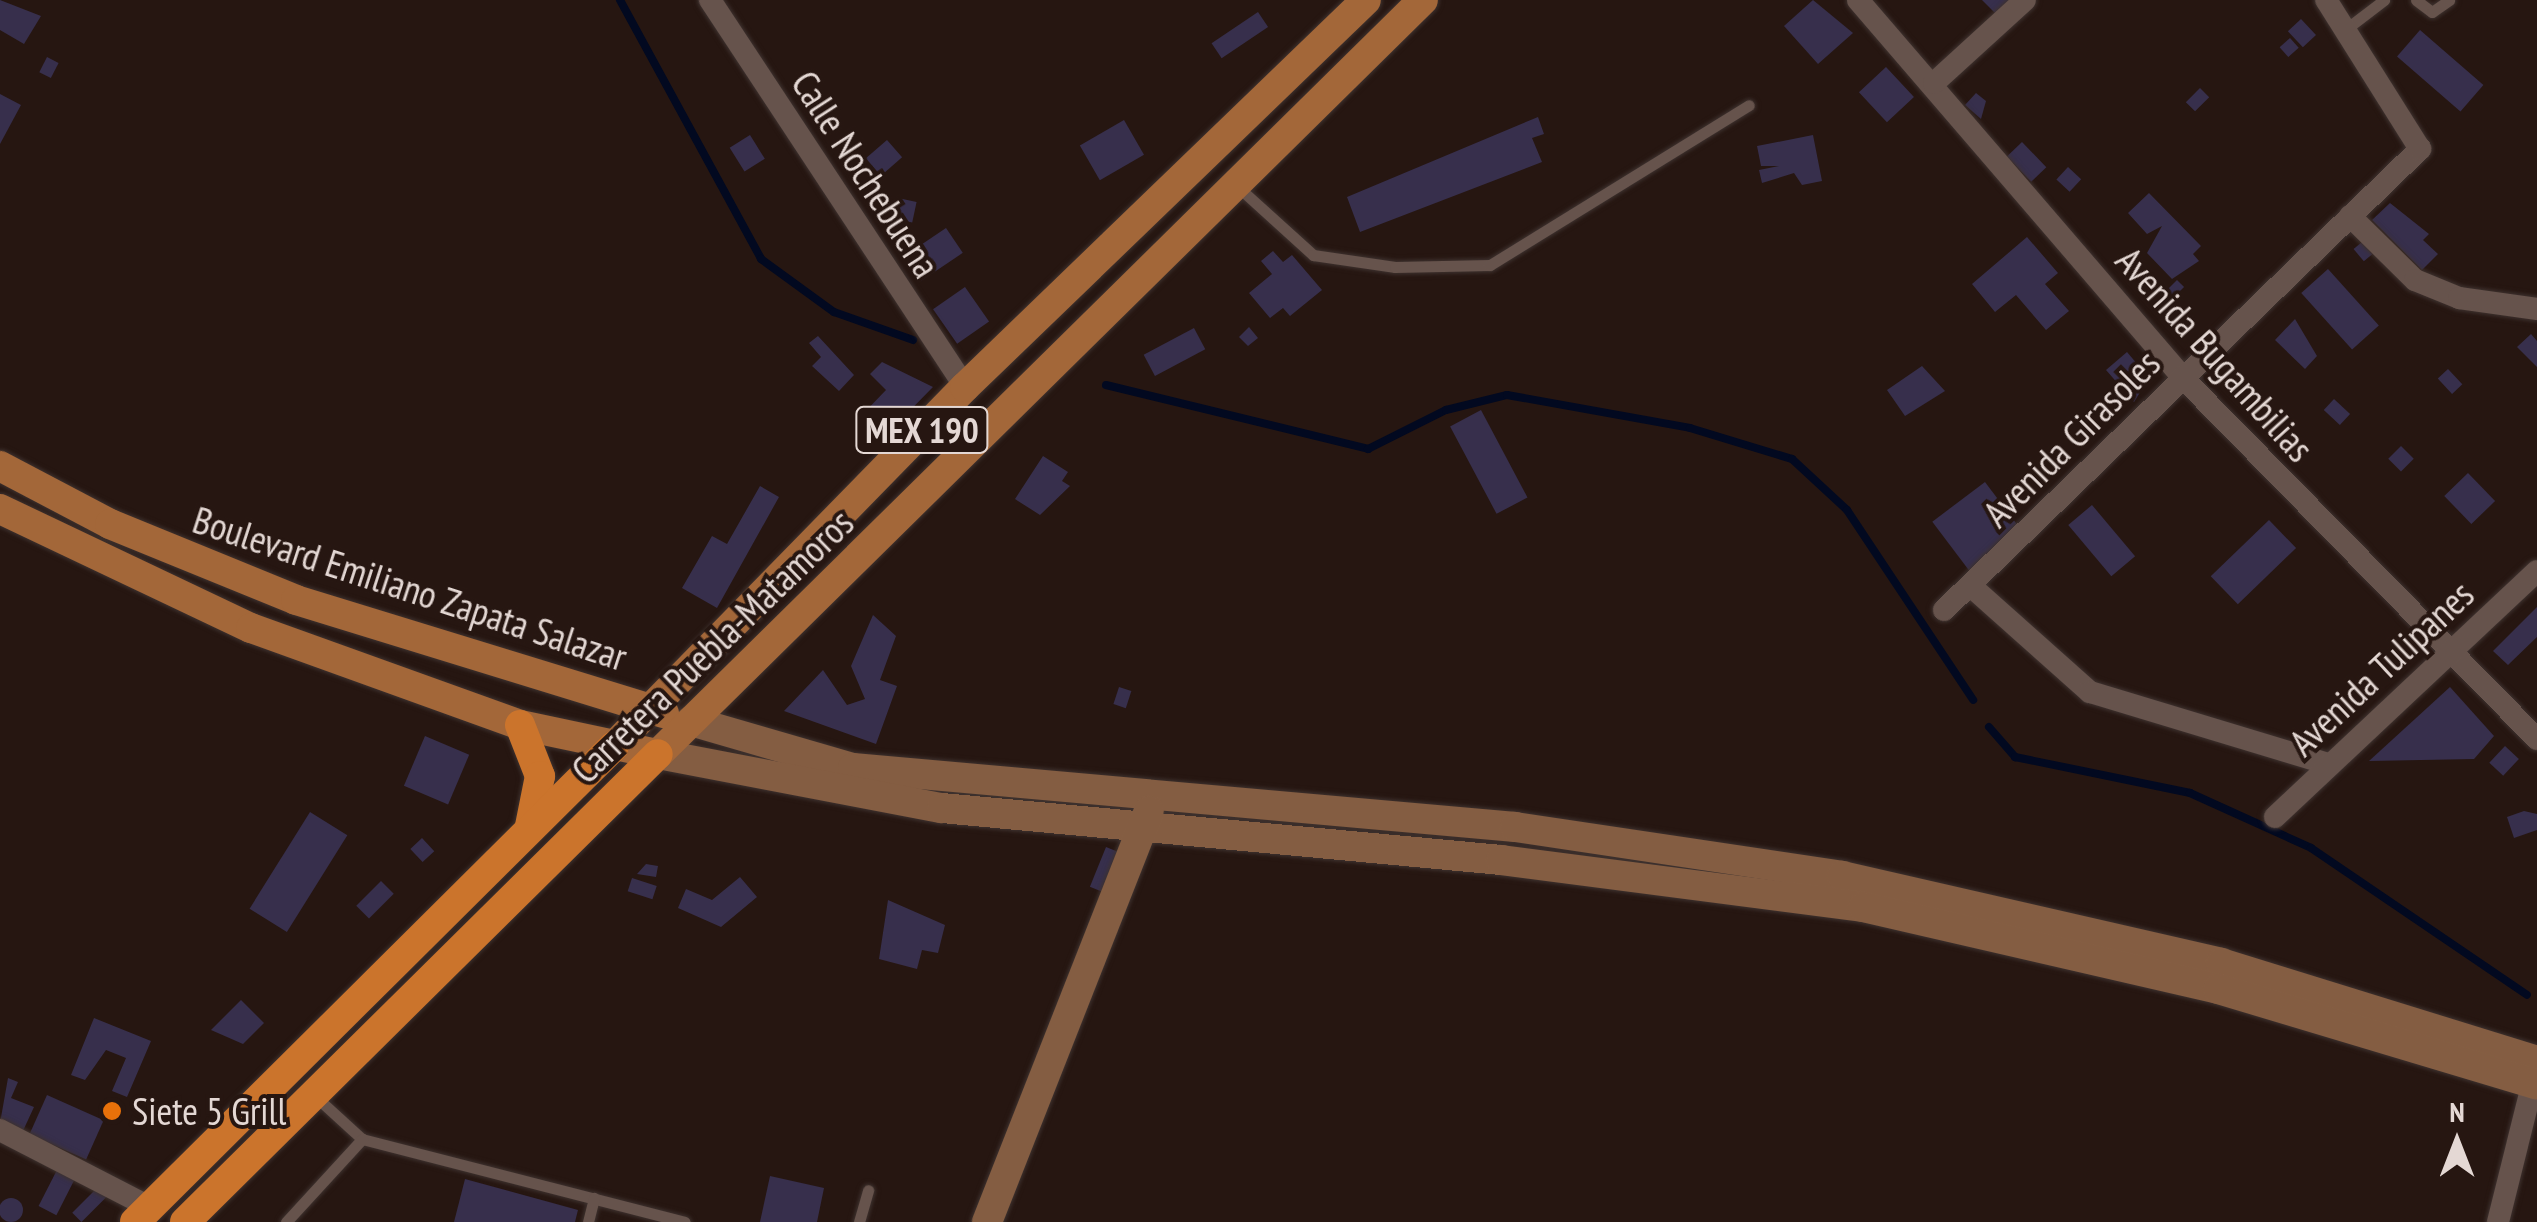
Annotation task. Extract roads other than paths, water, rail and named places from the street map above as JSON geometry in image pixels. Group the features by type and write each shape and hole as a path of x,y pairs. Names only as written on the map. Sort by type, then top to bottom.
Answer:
{"highway":[{"path":"509,722 540,776 525,835"},
{"name":"Carretera Puebla-Matamoros","path":"142,1215 614,746"},
{"name":"Carretera Puebla-Matamoros","path":"185,1222 658,754"}],"main road":[{"name":"Carretera Puebla-Matamoros","path":"614,746 964,387 1366,0"},
{"name":"Carretera Puebla-Matamoros","path":"658,754 1424,0"},
{"name":"Boulevard Emiliano Zapata Salazar","path":"0,466 187,558 514,668 691,720"},
{"name":"Boulevard Emiliano Zapata Salazar","path":"0,509 252,628 509,722 658,754"},
{"path":"509,722 514,668"}],"street":[{"name":"Calle Nochebuena","path":"710,0 964,387"},
{"name":"Avenida Bugambilias","path":"1858,0 1934,82 2182,376 2446,652 2537,739"},
{"path":"1934,82 2026,0"},
{"path":"2326,0 2346,29"},
{"name":"Avenida Girasoles","path":"1944,610 2420,149 2346,29"},
{"path":"2350,216 2416,280 2458,298 2537,309"},
{"name":"Avenida Tulipanes","path":"2275,816 2537,571"},
{"path":"1972,587 2090,692 2330,764"},
{"path":"691,720 793,750 938,778 1155,791 1516,827 1842,876 2220,964 2536,1074"},
{"path":"788,781 793,750"},
{"path":"658,754 788,781 1145,828 1500,860 1863,907 2218,989 2536,1074"},
{"path":"986,1222 1145,828 1155,791"},
{"path":"2498,1222 2536,1074"},
{"path":"0,1130 142,1215"}],"lane":[{"path":"2346,29 2384,0"},
{"path":"2416,0 2432,12 2449,0"},
{"path":"1237,186 1313,254 1395,267 1490,265 1749,105"},
{"path":"314,1096 362,1139 685,1222"},
{"path":"286,1222 362,1139"},
{"path":"859,1222 868,1190"},
{"path":"588,1222 594,1198"}],"waterway":[{"path":"620,0 761,259 834,312 913,340"},
{"path":"1106,385 1368,449 1446,410 1507,395 1690,428 1792,459 1847,510 1973,700"},
{"path":"1989,727 2015,757 2190,793 2311,848 2527,995"}],"place":[{"name":"Siete 5 Grill","path":"112,1111"}]}
